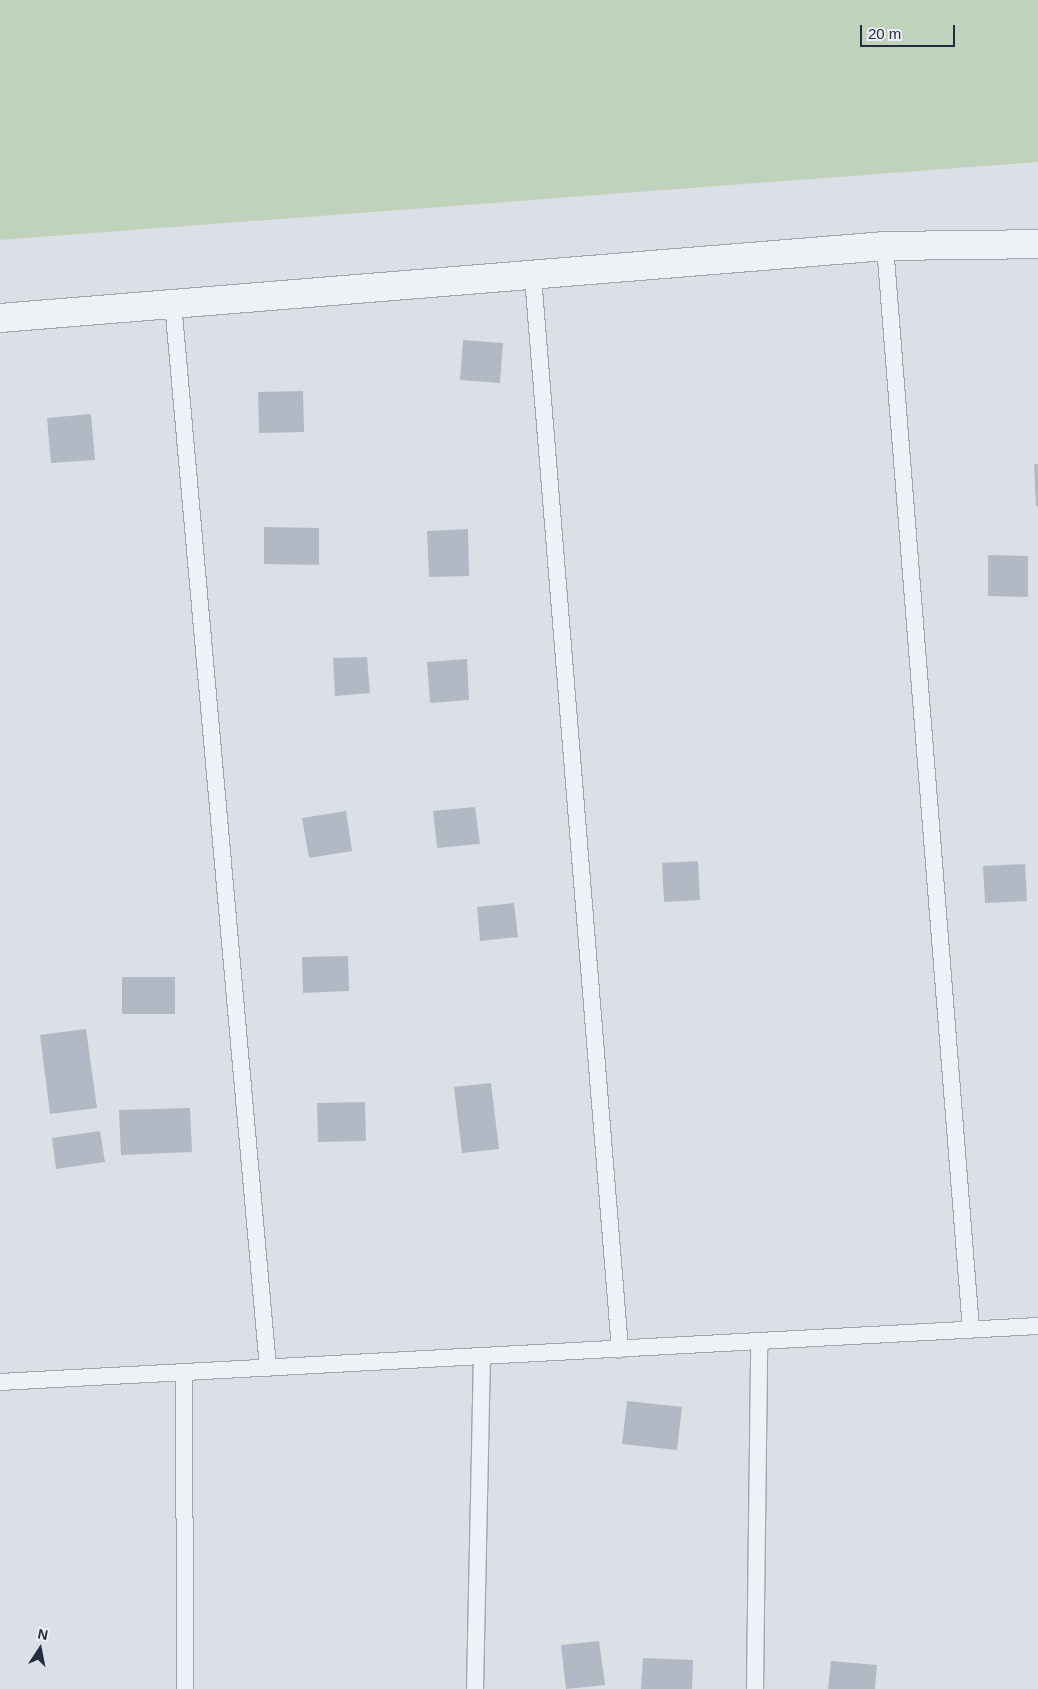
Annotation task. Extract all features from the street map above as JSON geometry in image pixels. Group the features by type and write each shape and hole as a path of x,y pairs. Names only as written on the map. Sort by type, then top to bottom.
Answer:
{"street":[{"path":"0,318 172,303 533,277 885,246 1038,244"}],"lane":[{"path":"885,246 971,1329"},
{"path":"533,277 620,1349"},
{"path":"172,303 268,1368"},
{"path":"0,1382 1038,1326"},
{"path":"755,1689 759,1341"},
{"path":"475,1689 482,1356"},
{"path":"184,1372 185,1689"}],"green space":[{"path":"0,0 1038,0 1038,162 0,240"}],"building":[{"path":"463,340 503,343 500,383 460,380"},
{"path":"303,391 304,432 259,433 258,392"},
{"path":"91,414 95,460 51,463 47,418"},
{"path":"1034,464 1038,464 1038,506 1036,506"},
{"path":"264,527 319,528 319,565 264,564"},
{"path":"468,529 469,576 429,577 427,531"},
{"path":"988,555 1028,556 1028,597 988,596"},
{"path":"367,657 370,693 335,696 333,658"},
{"path":"467,659 469,700 430,703 427,662"},
{"path":"475,807 480,844 437,848 433,811"},
{"path":"346,811 352,851 309,858 302,818"},
{"path":"698,861 700,900 664,902 662,863"},
{"path":"1025,864 1027,901 985,903 983,866"},
{"path":"514,903 518,937 480,941 477,907"},
{"path":"348,956 349,991 303,993 302,957"},
{"path":"122,977 175,977 175,1014 122,1014"},
{"path":"86,1029 97,1108 50,1114 40,1035"},
{"path":"491,1083 499,1149 462,1153 454,1087"},
{"path":"365,1102 366,1141 318,1142 317,1103"},
{"path":"190,1108 192,1152 121,1155 119,1110"},
{"path":"100,1131 105,1162 56,1169 52,1138"},
{"path":"627,1401 682,1407 677,1450 622,1444"},
{"path":"599,1641 605,1685 566,1689 561,1645"},
{"path":"643,1658 693,1660 692,1689 641,1689"},
{"path":"831,1661 877,1665 875,1689 828,1689"}]}
